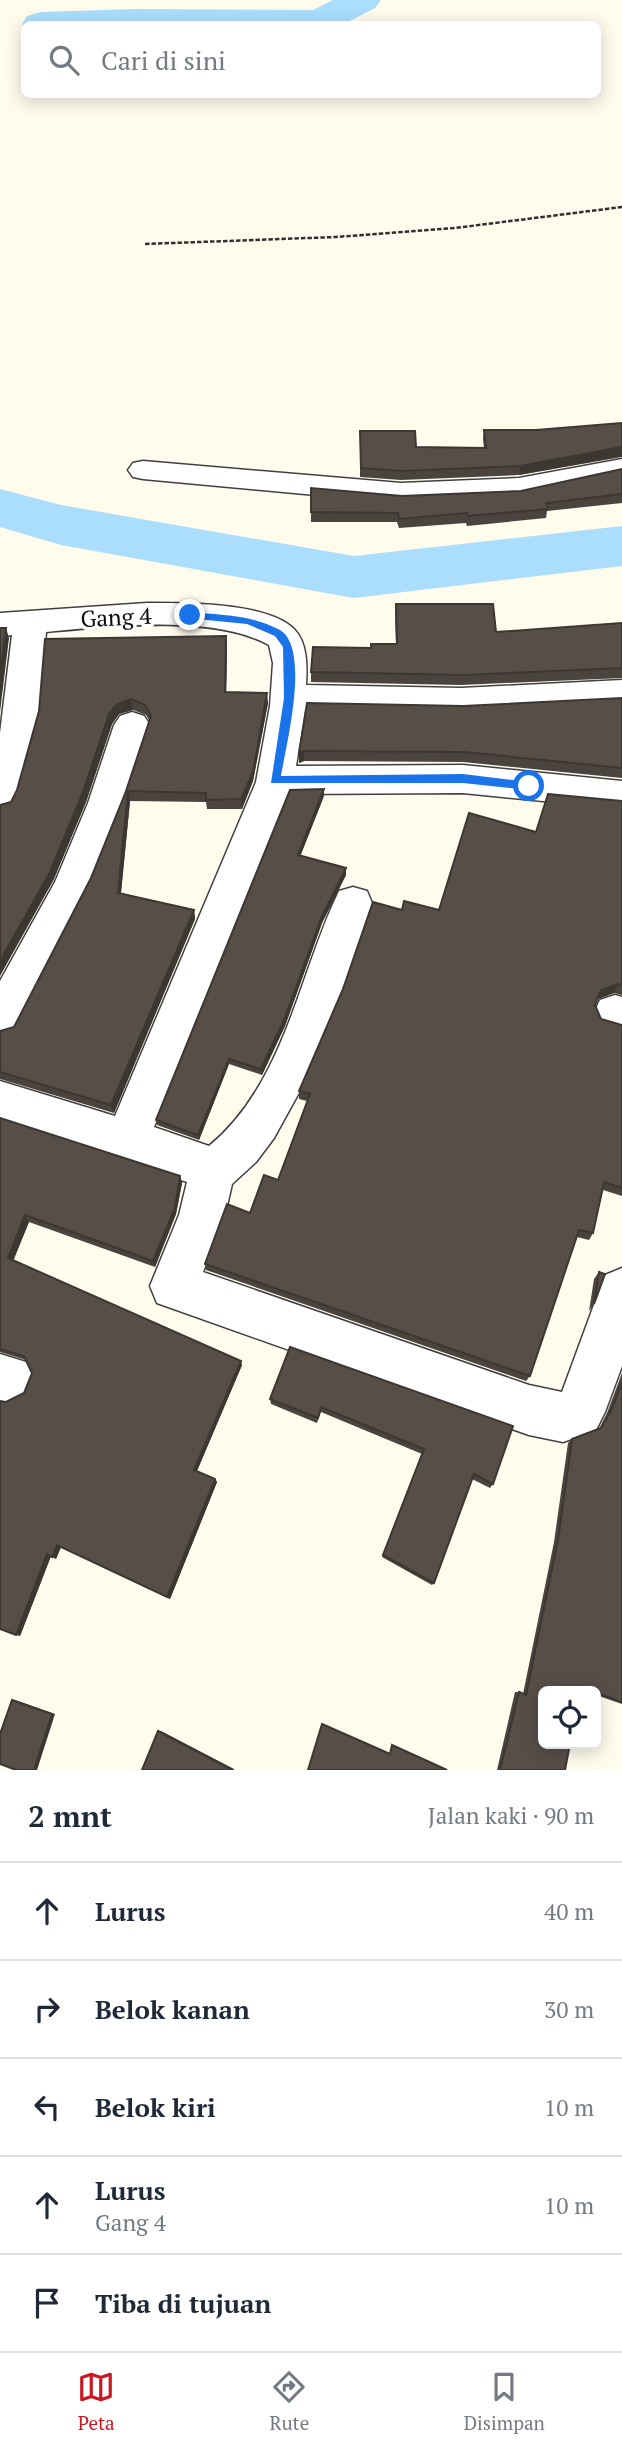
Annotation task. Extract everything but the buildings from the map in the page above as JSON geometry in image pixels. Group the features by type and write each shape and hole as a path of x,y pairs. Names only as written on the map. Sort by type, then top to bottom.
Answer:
{"street":[{"path":"143,470 390,492 442,494 519,488 622,468"},
{"name":"Gang 4","path":"15,623 153,615 232,618 263,626 285,640 290,661 289,698"},
{"path":"0,799 21,721 15,623"},
{"path":"127,1139 179,1019 275,780 289,698 461,701 622,694"},
{"path":"0,1021 72,886 106,803 132,725"},
{"path":"275,780 463,779 622,795"},
{"path":"353,903 313,1011 275,1097 239,1148 212,1172 202,1215 174,1286 529,1410 563,1417 578,1412 588,1395 622,1292"},
{"path":"0,1101 127,1139 195,1162 212,1172"}],"path":[{"path":"145,244 336,237 455,228 622,207"}],"waterway":[{"path":"322,21 362,0"},
{"path":"0,508 61,525 354,577 622,546"}],"route":[{"path":"190,615 249,621 279,634 285,640 290,661 289,698 275,780 463,779 529,786"}]}
